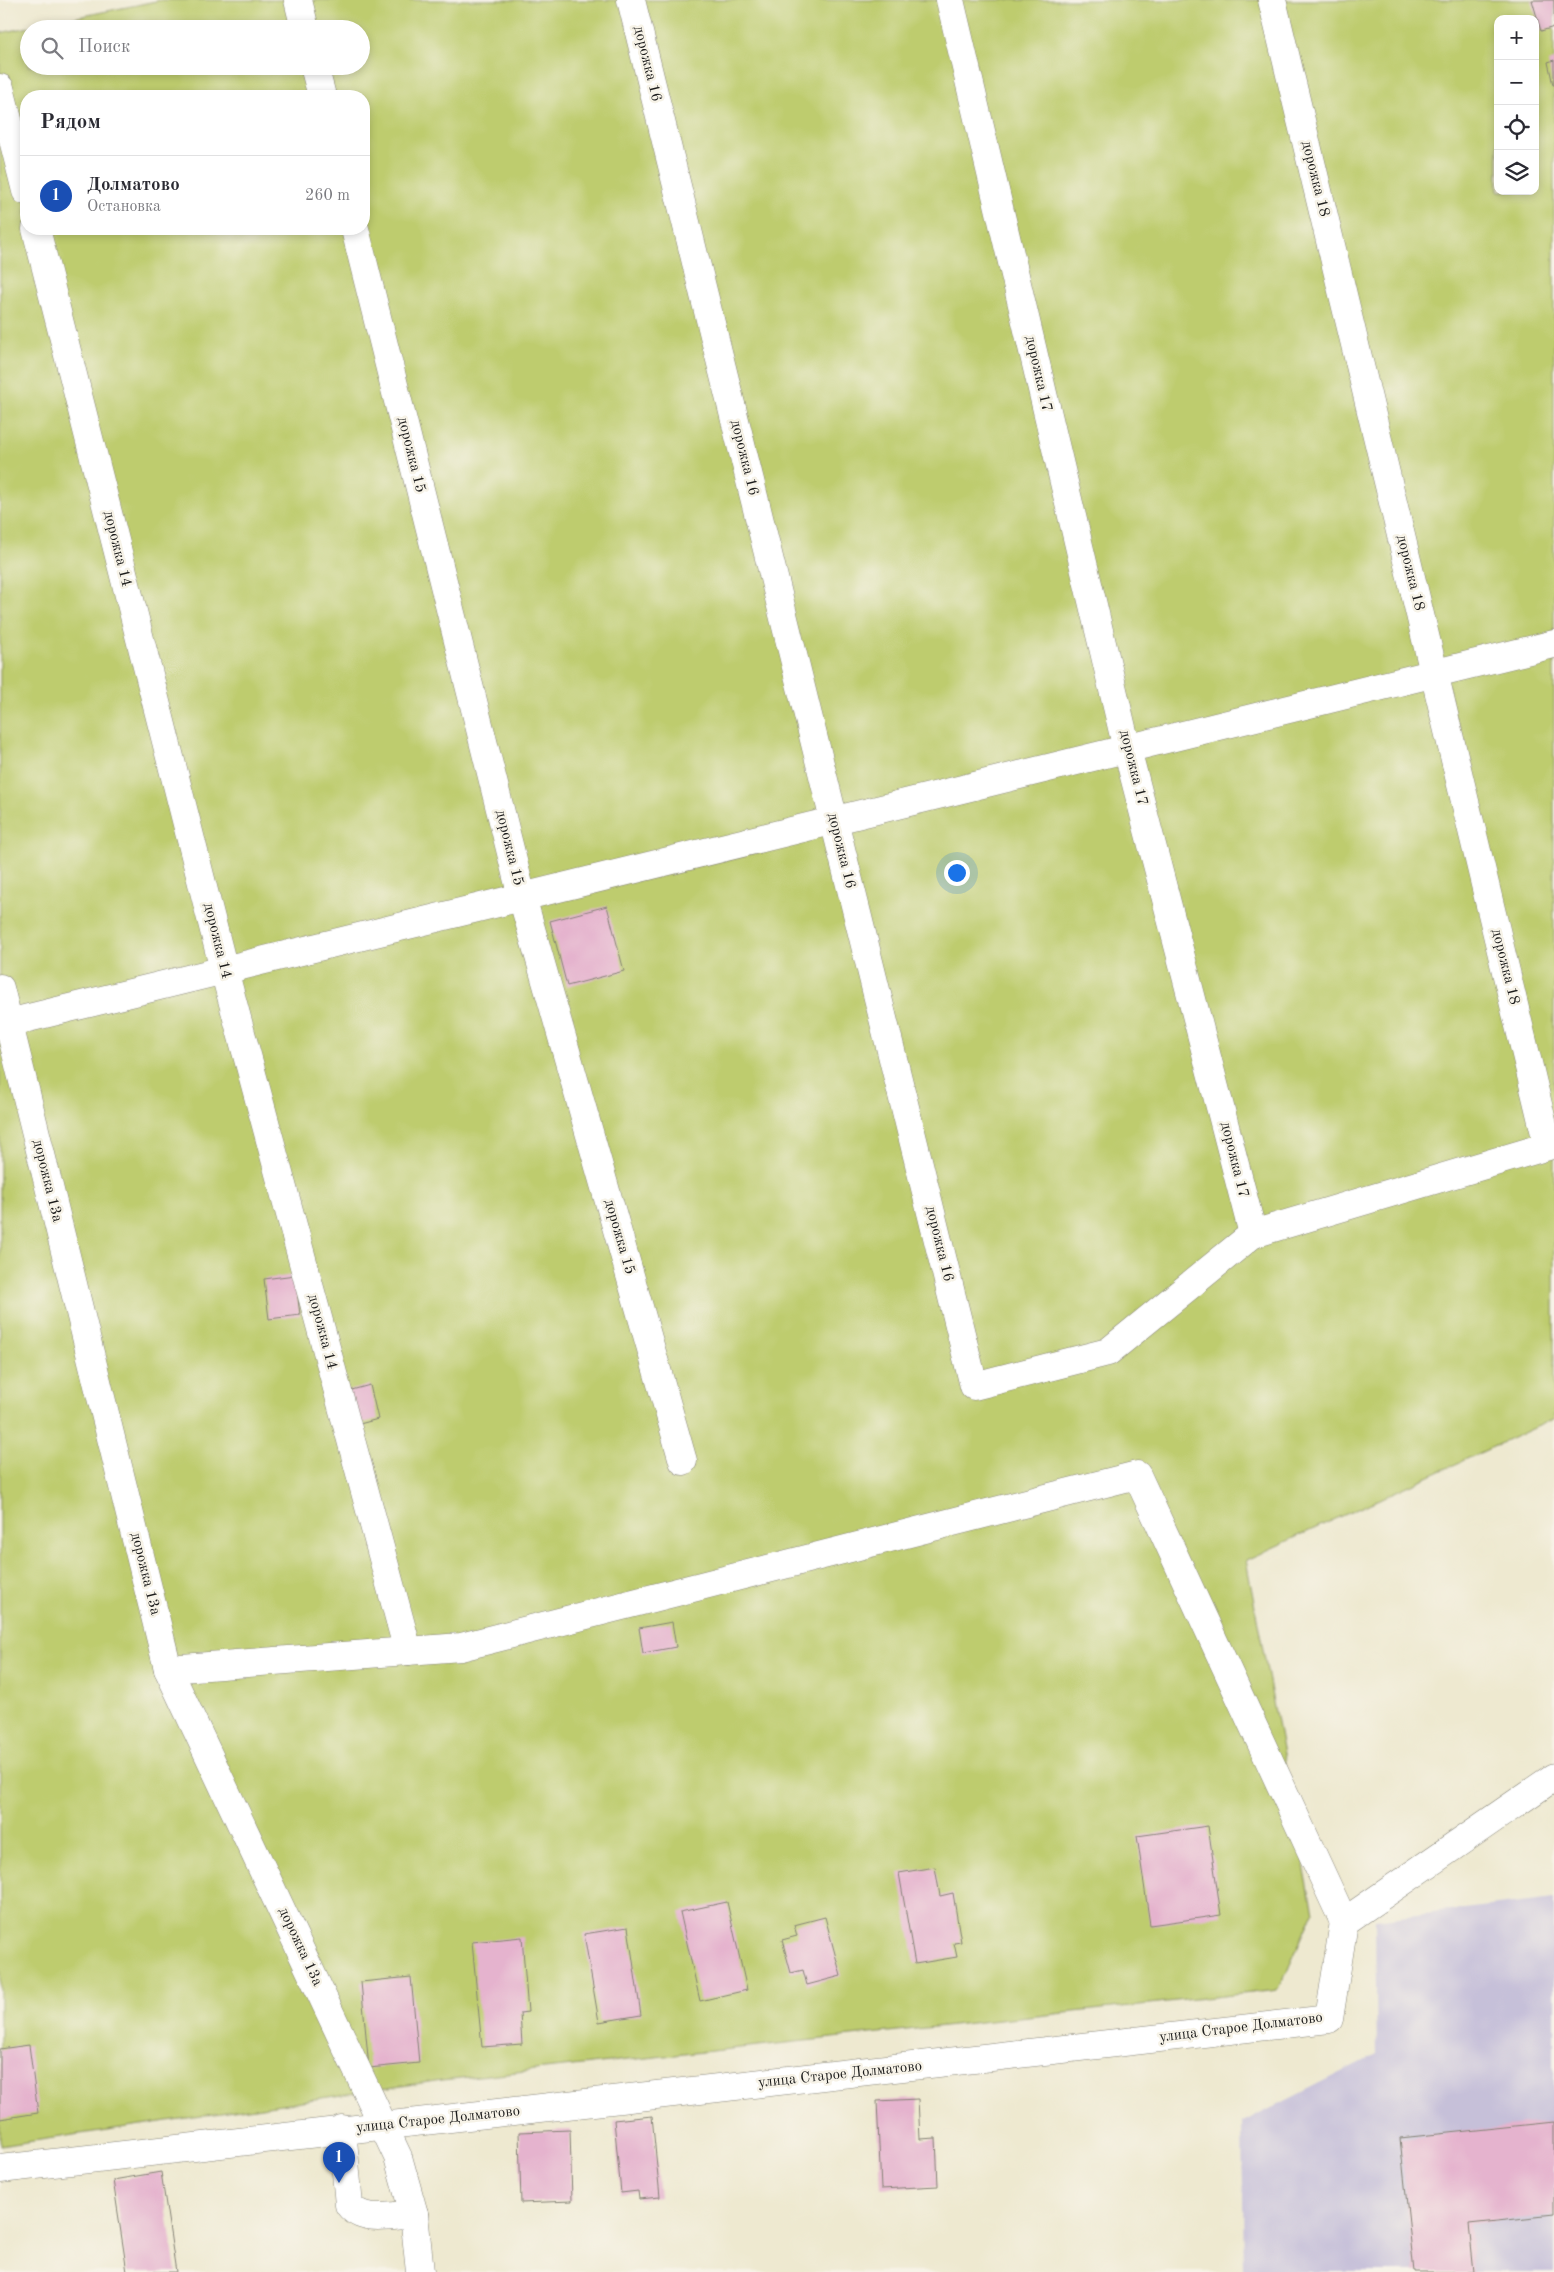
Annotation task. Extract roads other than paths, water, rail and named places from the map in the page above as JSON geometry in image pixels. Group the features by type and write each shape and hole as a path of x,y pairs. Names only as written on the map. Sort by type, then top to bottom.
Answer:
{"street":[{"path":"298,0 303,20"},
{"name":"дорожка 16","path":"631,0 974,1386 1108,1352 1253,1234"},
{"name":"дорожка 17","path":"950,0 1127,749 1253,1234"},
{"name":"дорожка 18","path":"1253,1234 1548,1146 1272,0"},
{"path":"316,75 320,90"},
{"path":"0,88 20,167"},
{"name":"дорожка 14","path":"38,235 224,970 408,1651"},
{"name":"дорожка 15","path":"356,235 522,897 683,1461"},
{"path":"8,1023 1554,644"},
{"name":"дорожка 13а","path":"0,988 168,1669 398,2156 414,2214 420,2272"},
{"path":"168,1669 461,1647 1137,1475 1344,1922 1554,1777"},
{"name":"улица Старое Долматово","path":"0,2169 342,2129 385,2127 1329,2020 1344,1922"},
{"path":"342,2129 349,2204 354,2213 365,2216 414,2214"}],"place":[{"name":"Долматово","path":"339,2183"}]}
